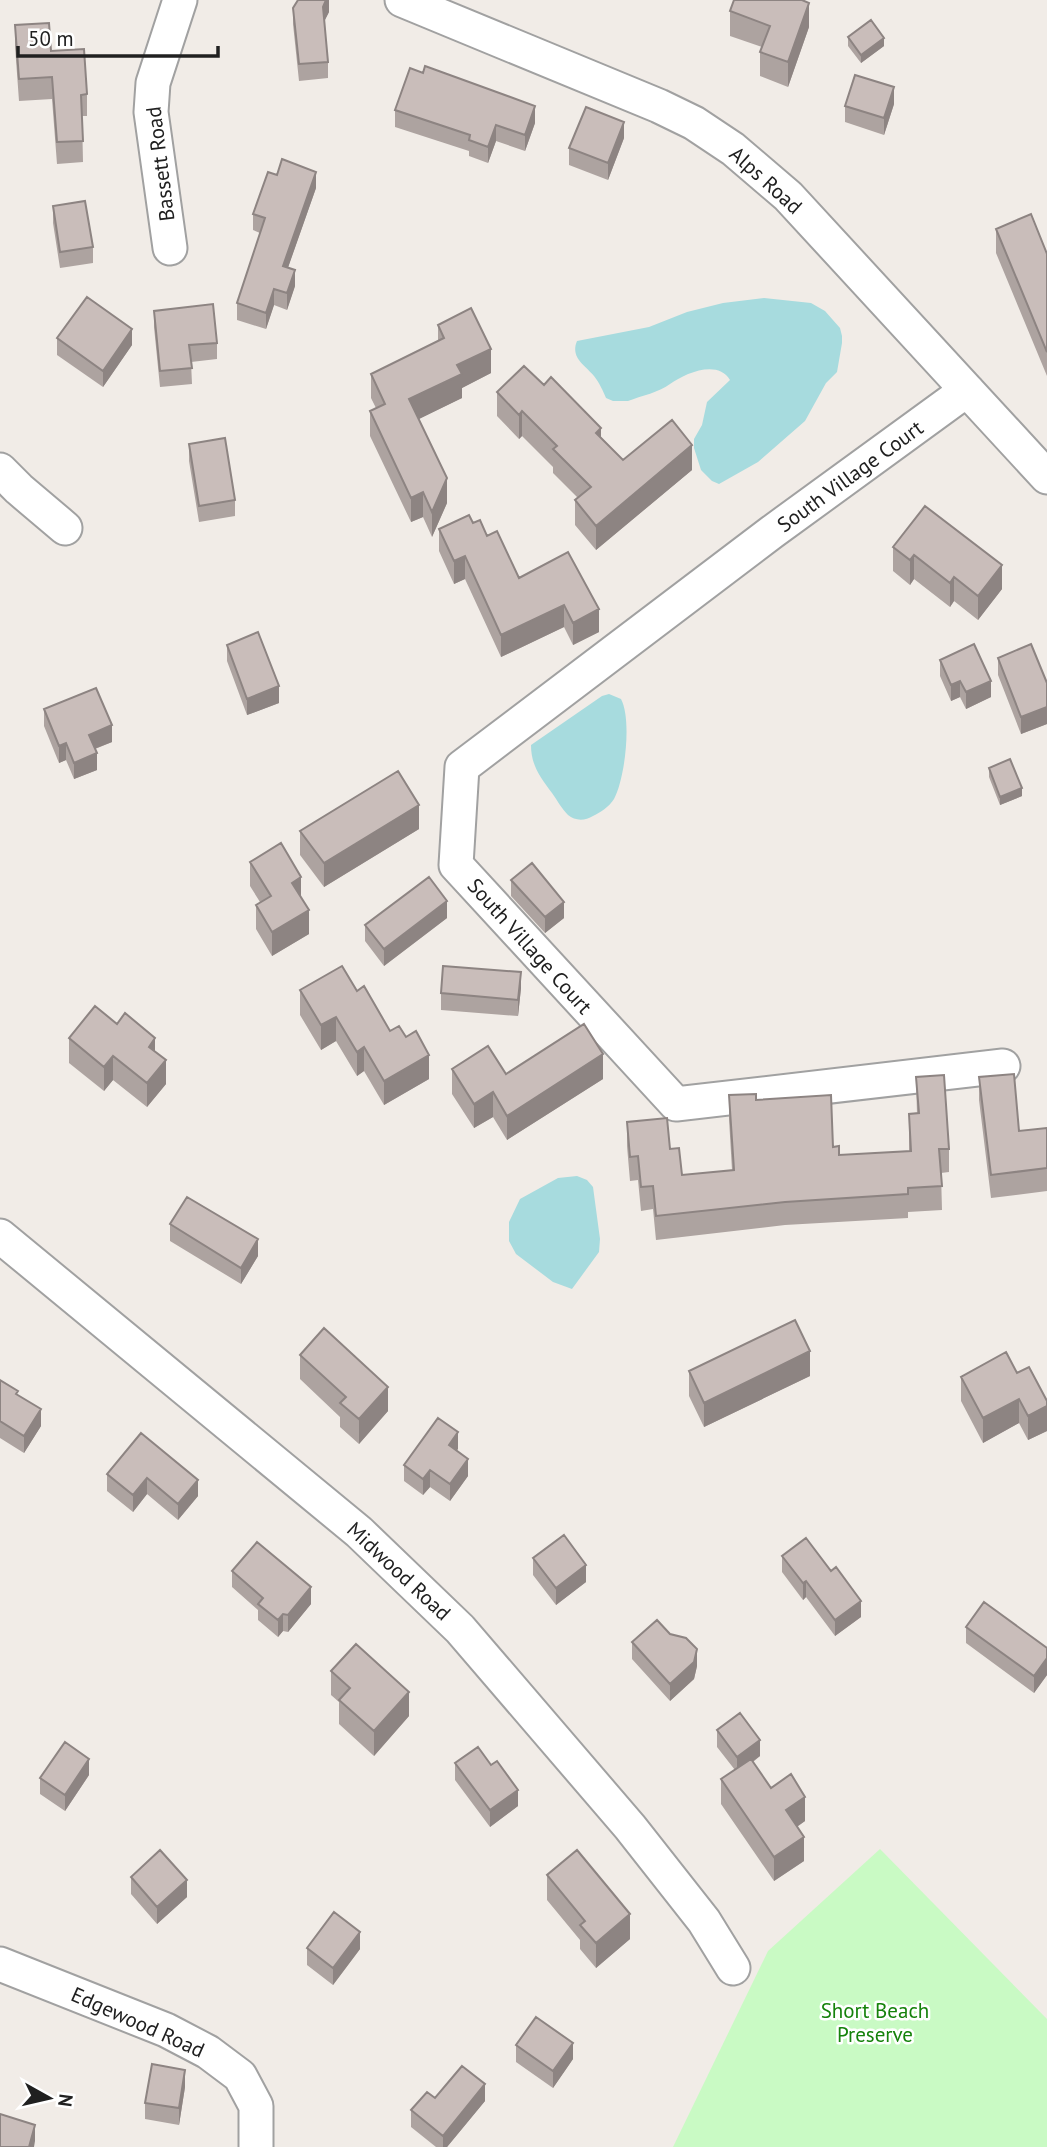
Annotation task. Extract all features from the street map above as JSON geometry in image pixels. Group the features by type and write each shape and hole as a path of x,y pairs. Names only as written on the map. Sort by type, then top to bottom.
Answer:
{"street":[{"name":"Bassett Road","path":"170,248 151,112 153,83 180,0"},
{"name":"Alps Road","path":"402,0 447,9 694,123 733,149 788,196 1047,477"},
{"name":"South Village Court","path":"967,390 762,540 462,767 456,865 676,1104 1003,1066"},
{"path":"0,470 65,528"},
{"name":"Midwood Road","path":"0,1236 359,1532 460,1629 630,1827 704,1921 733,1969"},
{"name":"Edgewood Road","path":"0,1964 166,2030 208,2052 240,2077 256,2105 256,2147"}],"green space":[{"name":"Short Beach Preserve","path":"880,1849 1047,2019 1047,2147 673,2147 768,1951"}],"water":[{"path":"764,298 811,303 825,311 840,328 842,336 837,372 826,383 805,421 758,462 719,484 701,470 694,439 702,425 707,402 730,380 725,374 710,369 692,372 650,394 628,401 613,401 606,398 598,381 575,352 577,341 649,327 687,312 723,303"},
{"path":"609,694 621,699 626,720 626,749 618,790 614,799 599,813 590,818 577,819 566,813 540,776 534,765 531,745 602,696"},
{"path":"577,1176 587,1180 593,1187 600,1239 599,1252 572,1289 553,1282 516,1254 509,1241 509,1222 520,1199 558,1178"}],"building":[{"path":"298,0 326,0 323,7 328,62 299,64 293,8"},
{"path":"734,0 802,0 809,3 788,62 760,52 770,26 730,11"},
{"path":"871,20 884,38 861,55 848,37"},
{"path":"49,23 51,51 84,49 87,94 81,95 83,141 57,142 52,77 19,79 15,25"},
{"path":"425,66 535,106 525,135 496,125 488,147 469,140 470,135 395,110 410,68 423,73"},
{"path":"855,75 894,87 884,118 845,106"},
{"path":"586,107 624,122 608,163 569,148"},
{"path":"282,159 316,172 283,266 295,270 287,293 274,289 266,313 237,303 265,218 253,214 268,172 277,175"},
{"path":"85,201 93,247 60,252 53,206"},
{"path":"1031,214 1047,254 1047,352 996,229"},
{"path":"87,297 132,329 103,371 57,338"},
{"path":"213,304 217,343 189,345 192,368 160,371 154,311"},
{"path":"471,308 491,349 457,365 462,374 409,399 447,478 432,512 423,492 411,498 370,411 385,404 371,374 444,338 438,325"},
{"path":"524,366 544,385 551,377 601,428 596,433 623,460 672,420 692,445 596,526 575,500 591,487 553,449 557,446 522,411 519,415 497,392"},
{"path":"225,438 235,500 199,506 189,444"},
{"path":"925,506 1002,565 978,596 954,577 950,583 914,555 910,560 893,547"},
{"path":"469,515 473,523 480,520 487,536 497,531 519,578 568,552 599,609 573,623 564,605 501,635 465,556 454,561 439,529"},
{"path":"258,632 279,686 247,699 227,645"},
{"path":"974,644 991,681 966,692 960,681 951,685 940,660"},
{"path":"1031,644 1047,683 1047,707 1021,717 998,658"},
{"path":"96,688 112,725 89,735 97,753 74,763 66,743 59,746 44,709"},
{"path":"1010,759 1022,788 1000,797 989,768"},
{"path":"398,771 419,805 324,863 300,831"},
{"path":"281,843 301,877 292,883 309,910 272,932 256,905 271,896 250,862"},
{"path":"532,863 564,902 545,917 511,880"},
{"path":"429,877 447,901 384,949 365,925"},
{"path":"342,966 357,991 364,986 390,1031 399,1026 406,1037 416,1031 429,1055 384,1081 364,1047 357,1052 336,1017 321,1025 300,990"},
{"path":"443,966 521,972 518,1000 441,993"},
{"path":"95,1006 117,1024 125,1013 155,1038 149,1047 166,1060 147,1083 113,1056 104,1067 69,1038"},
{"path":"584,1024 603,1054 507,1116 493,1092 474,1104 452,1069 488,1046 506,1074"},
{"path":"1014,1074 1019,1131 1047,1128 1047,1168 991,1175 979,1077"},
{"path":"944,1075 949,1149 939,1149 942,1186 908,1188 908,1194 785,1202 656,1216 653,1186 641,1187 638,1156 630,1157 627,1122 667,1118 670,1149 679,1148 682,1175 734,1170 729,1095 756,1094 756,1100 831,1095 833,1147 839,1146 839,1155 911,1151 909,1114 919,1113 916,1077"},
{"path":"187,1197 258,1239 241,1268 170,1224"},
{"path":"795,1320 810,1351 704,1403 689,1371"},
{"path":"324,1328 388,1387 359,1419 340,1403 346,1397 300,1355"},
{"path":"1006,1352 1017,1373 1029,1367 1047,1406 1028,1416 1019,1399 983,1418 961,1377"},
{"path":"0,1380 18,1391 16,1394 41,1409 24,1436 0,1421"},
{"path":"438,1418 458,1432 449,1445 468,1459 450,1484 430,1470 423,1479 404,1465"},
{"path":"141,1433 198,1480 178,1504 147,1478 133,1495 107,1474"},
{"path":"564,1535 586,1565 556,1588 533,1558"},
{"path":"806,1538 831,1571 836,1567 861,1601 835,1620 806,1581 803,1583 782,1556"},
{"path":"257,1542 311,1587 288,1615 283,1614 278,1620 258,1604 263,1598 232,1571"},
{"path":"984,1602 1047,1648 1047,1658 1034,1676 966,1627"},
{"path":"657,1620 670,1634 686,1638 697,1649 694,1662 670,1684 632,1642"},
{"path":"356,1644 409,1692 374,1731 339,1700 350,1688 331,1671"},
{"path":"740,1713 760,1740 737,1757 717,1730"},
{"path":"65,1742 89,1759 65,1795 40,1778"},
{"path":"478,1747 491,1765 497,1761 518,1790 490,1810 455,1763"},
{"path":"751,1759 771,1788 791,1774 805,1797 786,1810 804,1837 774,1857 721,1779"},
{"path":"160,1850 187,1880 157,1907 131,1877"},
{"path":"577,1850 630,1914 596,1943 580,1925 585,1921 547,1875"},
{"path":"334,1912 360,1932 333,1968 307,1948"},
{"path":"536,2017 573,2043 553,2071 516,2045"},
{"path":"152,2064 185,2070 179,2108 145,2103"},
{"path":"462,2066 485,2084 443,2136 411,2110 427,2092 435,2098"},
{"path":"0,2114 35,2125 29,2147 0,2147"}]}
